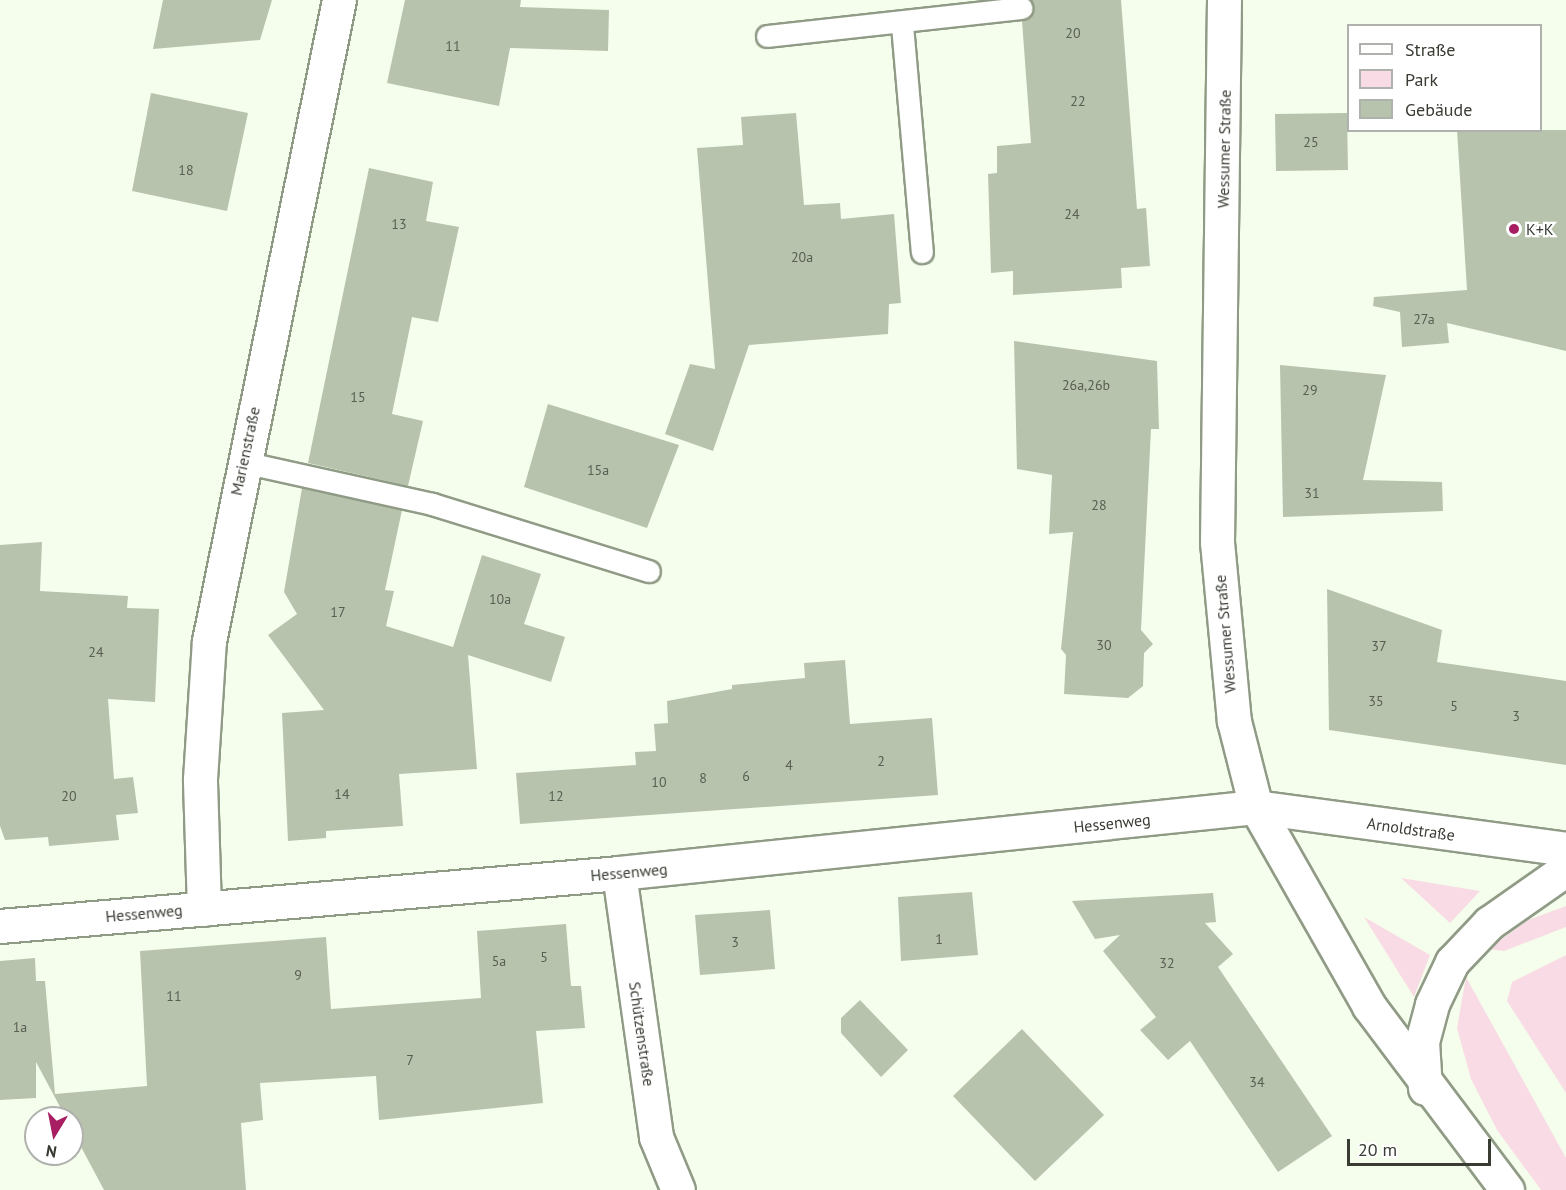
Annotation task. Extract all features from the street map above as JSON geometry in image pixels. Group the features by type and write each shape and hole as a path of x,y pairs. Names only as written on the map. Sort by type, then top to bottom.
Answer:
{"street":[{"name":"Marienstraße","path":"204,909 200,779 209,641 243,462 339,0"},
{"name":"Wessumer Straße","path":"1224,0 1217,542 1227,678 1256,807 1369,1005 1425,1088 1507,1190"},
{"name":"Arnoldstraße","path":"1256,807 1566,849"},
{"name":"Hessenweg","path":"0,926 619,873 1256,807"},
{"path":"1425,1088 1422,1042 1432,1004 1452,962 1489,923 1566,869"},
{"name":"Schützenstraße","path":"619,873 656,1137 678,1190"}],"lane":[{"path":"768,36 902,25 1021,8"},
{"path":"902,25 922,252"},
{"path":"243,462 432,504 649,571"}],"green space":[{"path":"1401,878 1480,891 1450,923"},
{"path":"1566,906 1566,927 1504,951 1488,949 1528,920"},
{"path":"1364,917 1430,955 1414,997"},
{"path":"1566,955 1566,1093 1507,1001 1512,982"},
{"path":"1466,977 1566,1158 1566,1190 1541,1190 1497,1130 1471,1079 1457,1028"}],"building":[{"path":"163,0 272,0 260,40 153,49"},
{"path":"405,0 521,0 520,7 609,10 608,51 510,48 499,106 387,83"},
{"path":"1031,0 1121,0 1137,209 1146,208 1150,266 1121,268 1122,288 1013,295 1013,271 991,273 988,174 997,173 997,146 1031,143 1022,21 1033,13"},
{"path":"151,93 248,113 227,211 132,191"},
{"path":"796,113 804,205 840,203 841,219 894,214 901,303 889,304 888,334 749,345 713,451 665,434 690,364 715,369 697,148 743,145 741,117"},
{"path":"1347,113 1348,170 1276,171 1275,114"},
{"name":"K+K","path":"1566,130 1566,351 1447,323 1449,343 1402,347 1400,312 1373,306 1374,297 1467,290 1457,132"},
{"path":"369,168 433,182 426,221 459,227 438,322 412,317 392,414 423,421 408,486 308,463"},
{"path":"1014,341 1157,361 1159,429 1151,429 1141,630 1153,644 1144,653 1143,686 1128,698 1064,694 1066,655 1061,649 1073,532 1049,534 1052,475 1017,469"},
{"path":"1280,365 1386,375 1363,480 1442,482 1443,511 1283,517"},
{"path":"548,404 679,445 647,528 524,487"},
{"path":"302,488 402,510 385,590 394,591 386,626 453,647 482,555 541,574 524,624 565,637 551,682 468,655 477,769 399,774 403,826 326,831 326,838 288,841 282,713 324,710 268,635 297,614 284,592"},
{"path":"42,542 40,591 128,596 127,608 159,609 155,702 108,699 114,779 133,777 138,813 116,815 119,840 49,846 48,837 5,840 0,826 0,545"},
{"path":"1327,589 1442,630 1437,662 1566,681 1566,765 1329,730"},
{"path":"845,660 850,724 932,718 938,795 520,824 516,773 636,765 635,752 656,751 654,724 668,723 667,701 732,689 732,685 805,678 804,663"},
{"path":"972,892 978,955 901,961 898,897"},
{"path":"1213,893 1216,922 1205,923 1233,954 1218,967 1332,1136 1278,1172 1190,1041 1168,1060 1140,1030 1156,1017 1103,951 1120,935 1095,939 1072,901"},
{"path":"770,910 775,969 700,975 695,915"},
{"path":"566,924 571,986 581,986 585,1028 536,1031 543,1103 379,1120 376,1076 260,1083 263,1120 241,1123 246,1190 104,1190 84,1152 84,1106 60,1106 36,1062 36,1098 0,1100 0,961 35,958 36,981 45,981 55,1094 147,1086 140,951 326,937 331,1009 481,998 477,931"},
{"path":"860,1000 908,1050 881,1077 841,1033 841,1018"},
{"path":"1022,1029 1104,1115 1035,1181 953,1096"}],"place":[{"name":"K+K","path":"1514,229"}]}
